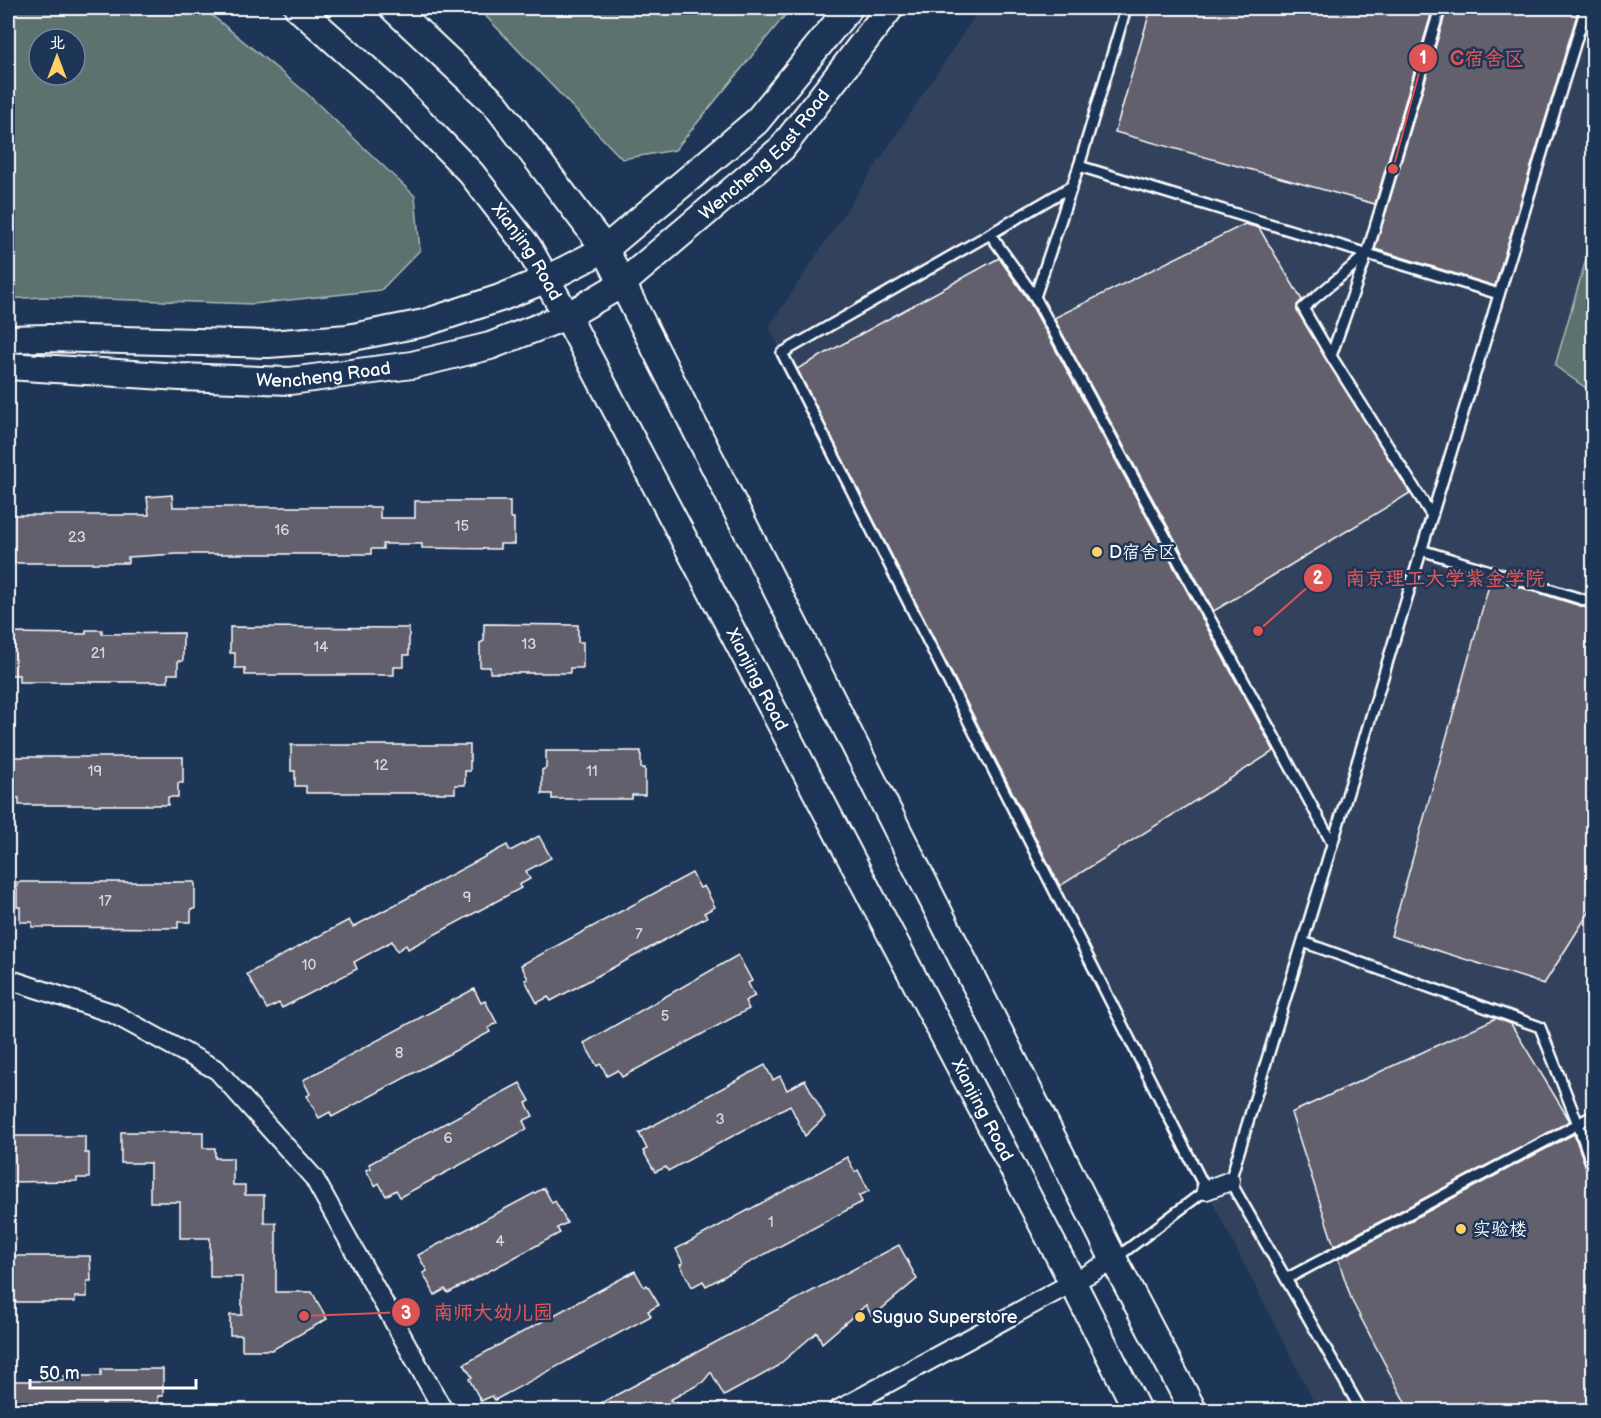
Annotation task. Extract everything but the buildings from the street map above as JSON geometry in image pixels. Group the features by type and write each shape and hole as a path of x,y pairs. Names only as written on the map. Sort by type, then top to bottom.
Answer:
{"main road":[{"name":"Xianjing Road","path":"298,8 391,91 471,173 528,247 567,316 1073,1282 1137,1410"},
{"path":"393,8 496,105 605,249 1114,1260 1193,1410"},
{"name":"Wencheng East Road","path":"605,249 756,122 849,8"},
{"name":"Wencheng East Road","path":"622,284 782,148 890,8"},
{"name":"Wencheng Road","path":"8,339 268,344 348,338 424,322 500,298 547,279 605,249"},
{"name":"Wencheng Road","path":"8,366 180,377 290,381 412,364 490,346 567,316 622,284"}],"street":[{"path":"8,979 112,1013 217,1070 314,1178 443,1410"},
{"path":"1206,1190 1230,1180"},
{"path":"838,1410 1114,1260"}],"lane":[{"path":"1035,297 1079,166 1126,8"},
{"path":"1332,356 1367,254 1440,8"},
{"path":"1361,1410 1230,1180 1586,8"},
{"path":"1079,166 1499,294"},
{"path":"1072,186 782,353 1206,1190 1114,1260"},
{"path":"990,234 1035,297 1332,843"},
{"path":"1367,254 1303,308 1432,516"},
{"path":"1421,550 1593,603"},
{"path":"1303,942 1540,1027 1578,1124 1593,1170"},
{"path":"1286,1279 1593,1115"}],"shaded area":[{"path":"980,8 1593,8 1593,1410 1318,1410 769,327"}],"green space":[{"path":"8,8 203,8 303,90 415,196 420,250 381,290 253,304 43,297 8,299"},
{"path":"478,8 791,8 675,150 622,159"},
{"path":"1593,235 1593,393 1555,366"}],"place":[{"name":"C宿舍区","path":"1393,169"},
{"name":"D宿舍区","path":"1097,552"},
{"name":"南京理工大学紫金学院","path":"1258,631"},
{"name":"实验楼","path":"1461,1229"},
{"name":"南师大幼儿园","path":"304,1316"},
{"name":"Suguo Superstore","path":"860,1317"}]}
